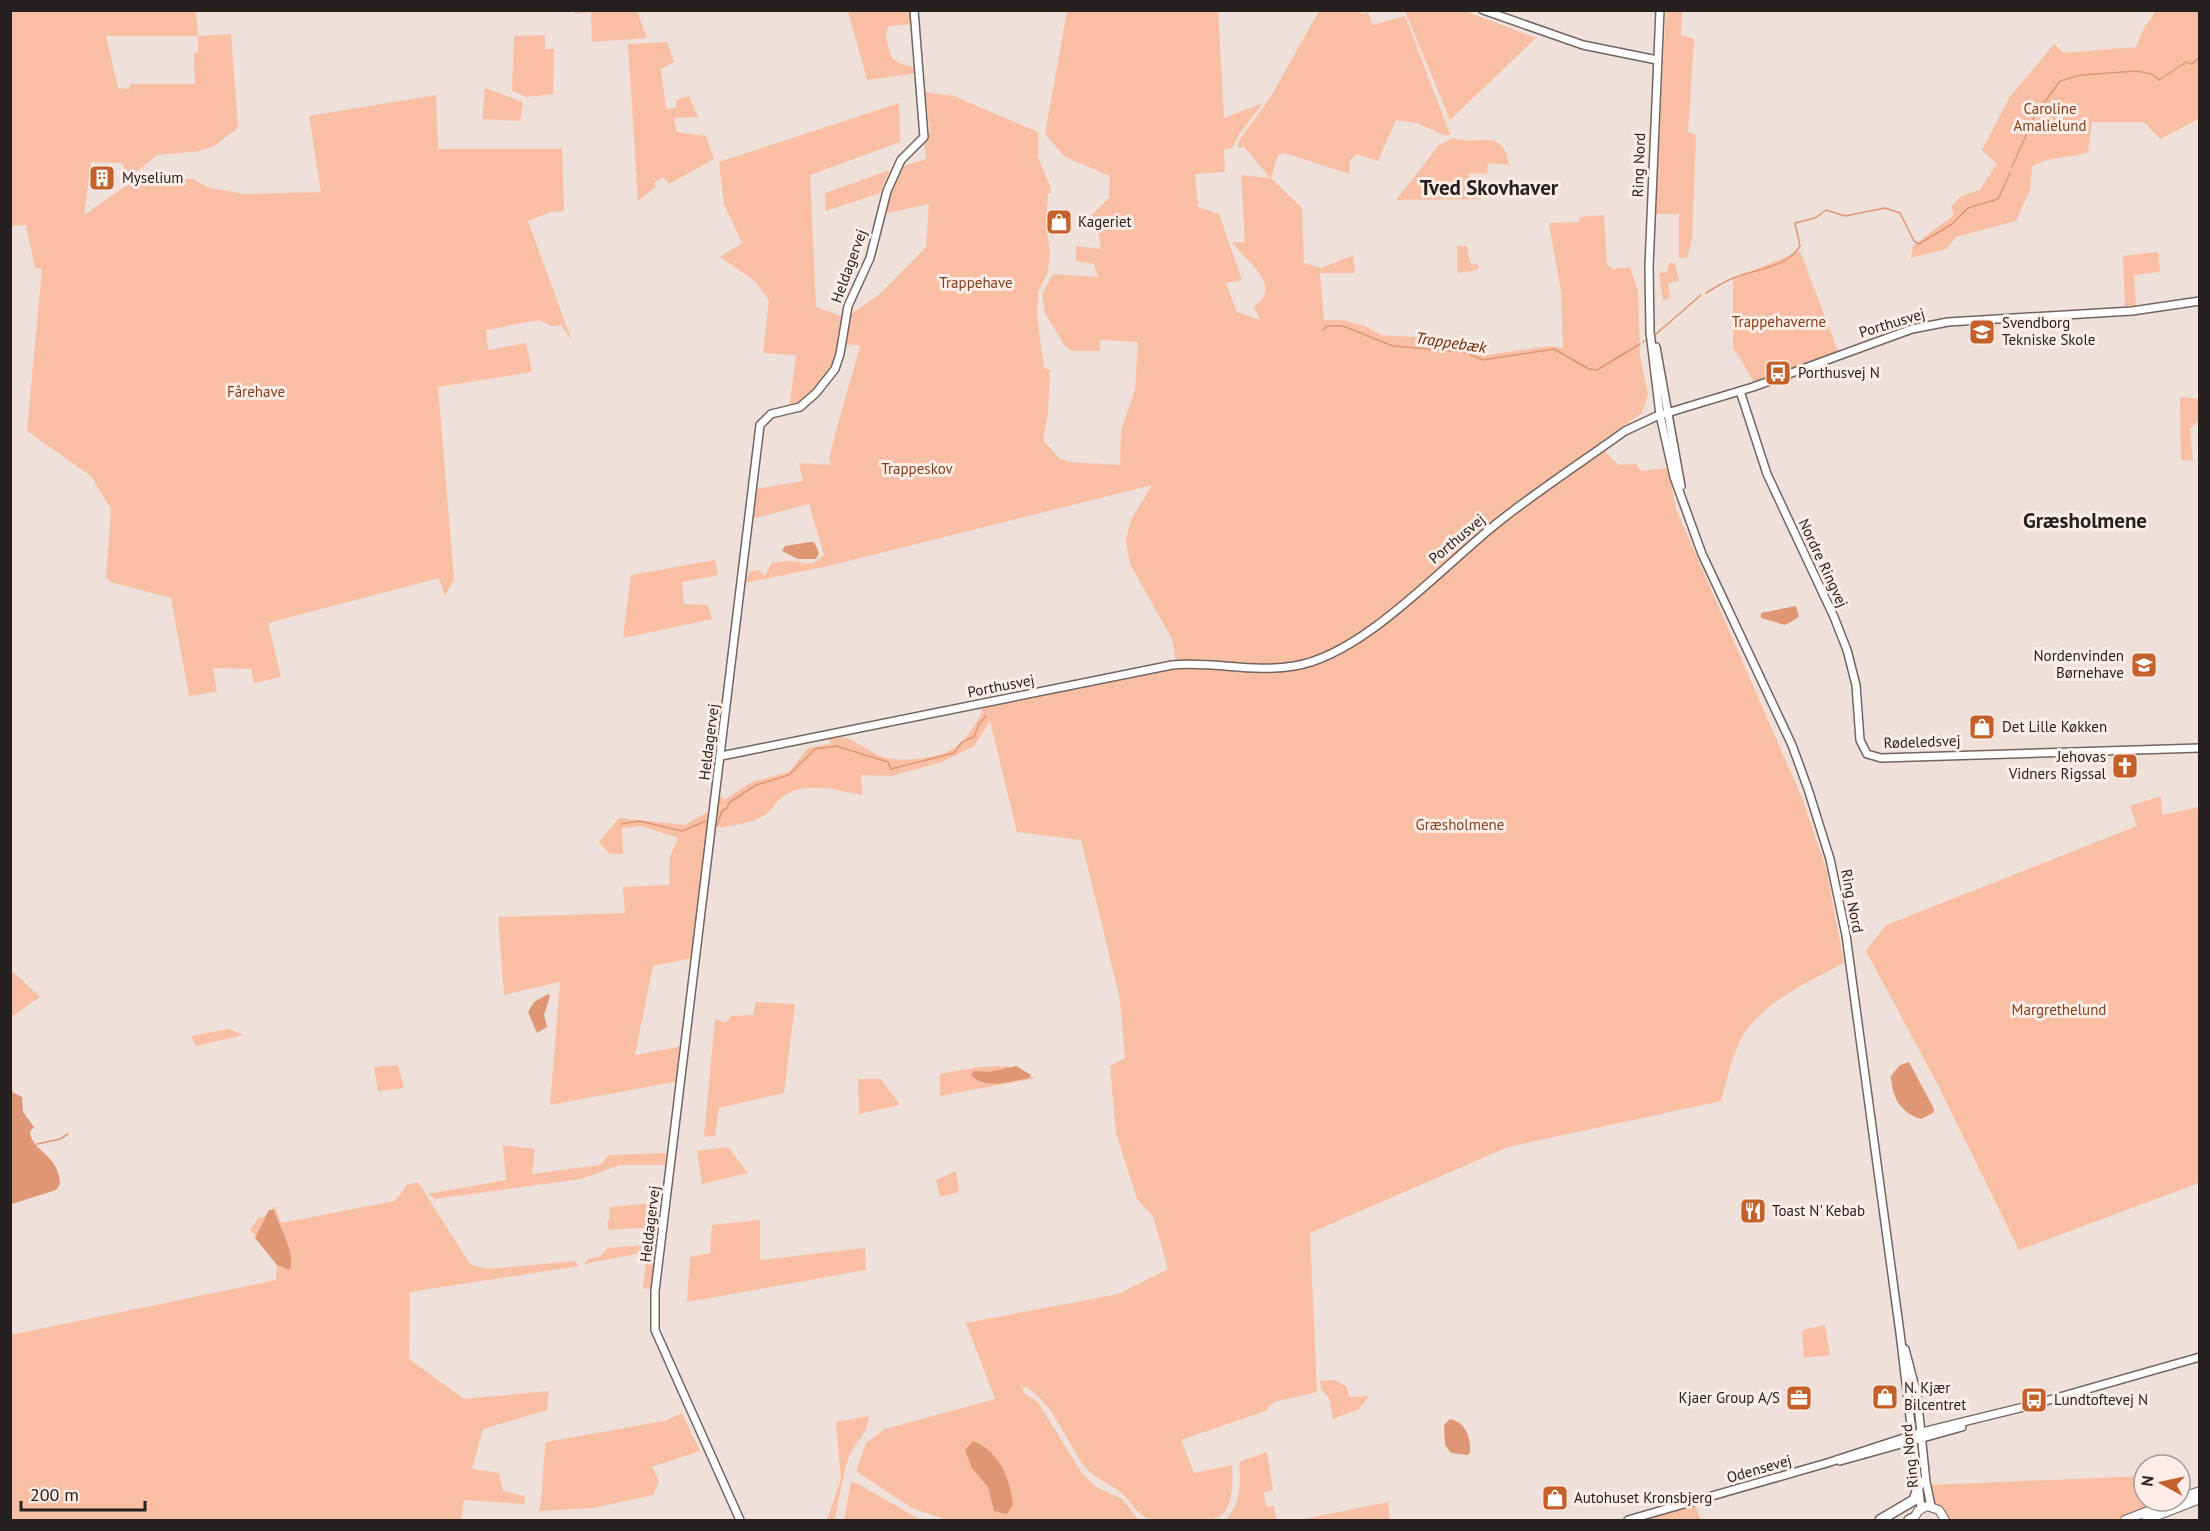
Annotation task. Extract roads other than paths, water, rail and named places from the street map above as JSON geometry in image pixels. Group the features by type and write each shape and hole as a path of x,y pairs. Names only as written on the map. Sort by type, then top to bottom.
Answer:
{"highway":[{"path":"1880,1521 1914,1500 1923,1482"}],"main road":[{"path":"2146,1521 2199,1500"},
{"path":"2156,1521 2199,1500"},
{"path":"1912,1520 1921,1508 1931,1506 1940,1510 1945,1521"},
{"path":"2125,1521 2145,1513"}],"street":[{"name":"Heldagervej","path":"740,1521 666,1356 654,1318 760,425 771,414 800,407 816,393 834,369 840,354 846,313 870,258 887,191 901,160 924,137 914,10"},
{"path":"1483,10 1583,45 1657,60"},
{"name":"Ring Nord","path":"1660,10 1649,266 1653,354 1663,410 1682,500 1722,602 1792,745 1830,859 1845,935 1906,1382 1918,1437"},
{"name":"Porthusvej","path":"721,756 1172,665 1195,663 1269,668 1294,666 1316,660 1359,640 1497,523 1625,431 1664,414 1740,391 1891,335 1933,324 2132,311 2199,301"},
{"name":"Ring Nord","path":"1650,321 1664,414"},
{"name":"Nordre Ringvej","path":"1740,391 1767,474 1834,616 1847,650 1856,685 1860,740 1864,750"},
{"name":"Rødeledsvej","path":"1864,750 1871,756 1881,758 2199,748"},
{"name":"Ring Nord","path":"1900,1333 1914,1381 1923,1482 1921,1508"},
{"name":"Odensevej","path":"1628,1521 2199,1357"},
{"name":"Odensevej","path":"1827,1463 1867,1455 1968,1421 2028,1406"},
{"name":"Ring Nord","path":"1923,1482 1931,1506"}],"waterway":[{"name":"Trappebæk","path":"2012,167 2035,115 2060,81 2081,75 2136,71 2152,74 2159,80 2186,62 2192,64 2200,57"},
{"name":"Trappebæk","path":"1706,293 1740,275 1786,260 1800,246 1795,223 1815,218 1826,210 1845,216 1885,208 1900,213 1914,241 1919,244 1952,224 1968,208 1998,199 2010,173"},
{"name":"Trappebæk","path":"1656,334 1701,295"},
{"name":"Trappebæk","path":"1323,330 1327,326 1343,326 1393,346 1464,352 1483,360 1554,349 1589,369 1597,370 1640,344"},
{"path":"717,826 722,811 730,802 756,785 789,775 815,749 836,746 888,762 891,769 954,753 962,742 974,737 979,724 986,716"},
{"path":"621,824 639,821 682,831 706,821"},
{"path":"37,1144 60,1139 68,1134"}],"place":[{"name":"Myselium","path":"102,178"},
{"name":"Kageriet","path":"1059,222"},
{"name":"Svendborg Tekniske Skole","path":"1982,332"},
{"name":"Porthusvej N","path":"1778,373"},
{"name":"Nordenvinden Børnehave","path":"2144,665"},
{"name":"Det Lille Køkken","path":"1982,727"},
{"name":"Jehovas Vidners Rigssal","path":"2125,766"},
{"name":"Toast N' Kebab","path":"1753,1211"},
{"name":"N. Kjær Bilcentret","path":"1885,1397"},
{"name":"Kjaer Group A/S","path":"1799,1398"},
{"name":"Lundtoftevej N","path":"2034,1400"},
{"name":"Autohuset Kronsbjerg","path":"1555,1498"}],"district":[{"name":"Tved Skovhaver","path":"1489,188"},
{"name":"Græsholmene","path":"2085,521"}],"park label":[{"name":"Caroline Amalielund","path":"2050,118"},
{"name":"Trappehave","path":"976,283"},
{"name":"Trappehaverne","path":"1779,322"},
{"name":"Fårehave","path":"256,392"},
{"name":"Trappeskov","path":"917,469"},
{"name":"Margrethelund","path":"2059,1010"}]}
